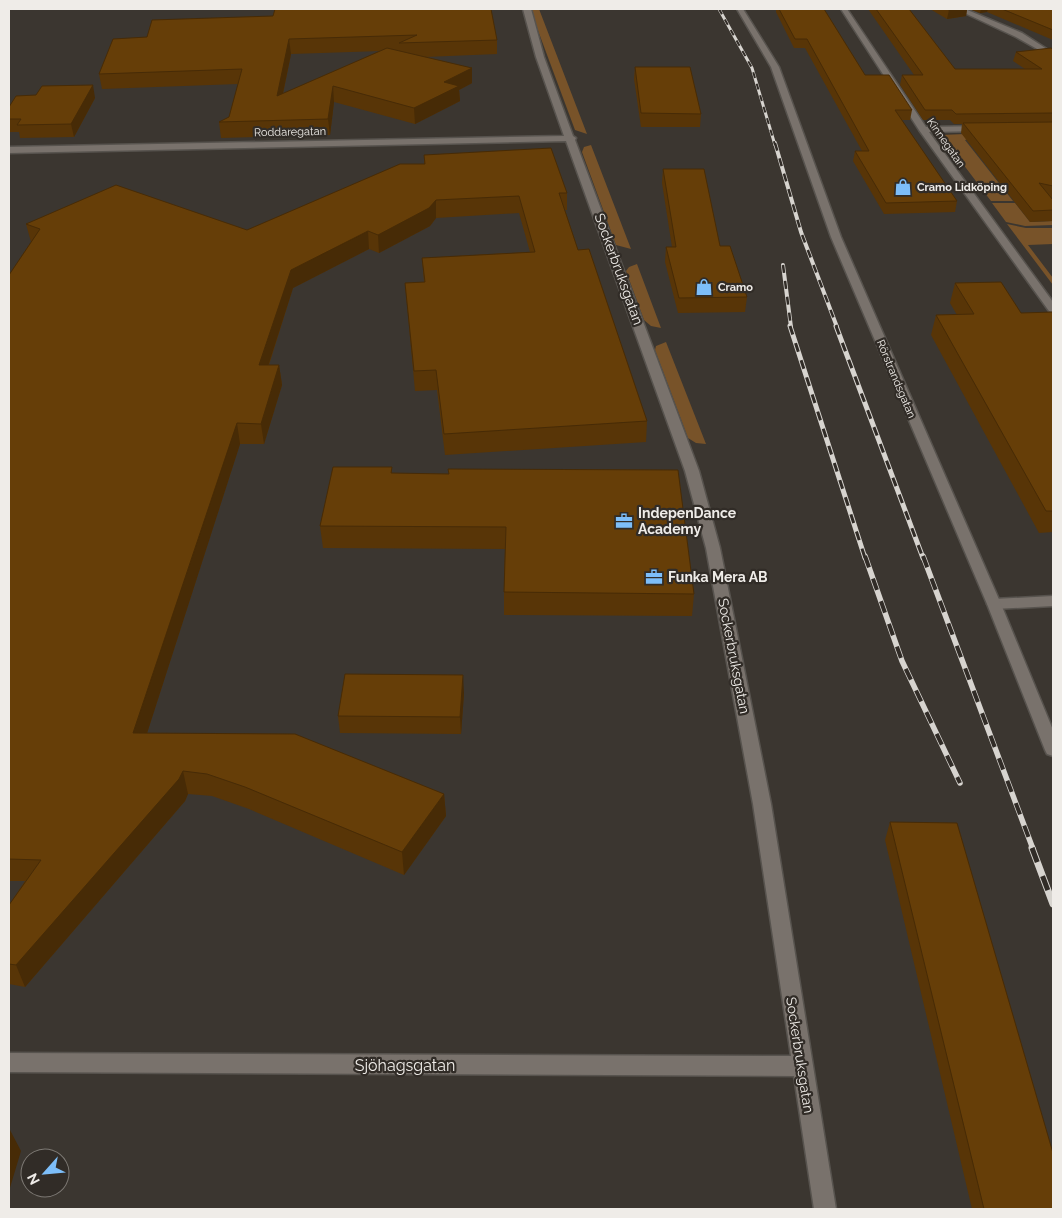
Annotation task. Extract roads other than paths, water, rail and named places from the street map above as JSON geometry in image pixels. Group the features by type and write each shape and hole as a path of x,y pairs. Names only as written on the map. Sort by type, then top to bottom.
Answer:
{"street":[{"name":"Sockerbruksgatan","path":"527,9 540,57 572,138 692,471 713,548 762,804 824,1209"},
{"name":"Rörstrandsgatan","path":"740,9 775,67 836,236 994,604 1053,750"},
{"name":"Kinnegatan","path":"844,9 923,130 1053,309"},
{"path":"960,9 1019,35 1053,56"},
{"path":"923,130 994,128"},
{"name":"Roddaregatan","path":"9,150 572,138"},
{"path":"994,604 1053,601"},
{"name":"Sjöhagsgatan","path":"9,1063 801,1066"}],"railway":[{"path":"719,9 752,68 775,145"},
{"path":"775,143 801,232 837,327"},
{"path":"783,265 791,327"},
{"path":"790,326 865,558"},
{"path":"836,326 923,558"},
{"path":"865,556 902,661 960,783"},
{"path":"923,556 1033,849"},
{"path":"1032,848 1053,904"}],"place":[{"name":"Cramo Lidköping","path":"903,187"},
{"name":"Cramo","path":"704,287"},
{"name":"IndepenDance Academy","path":"624,521"},
{"name":"Funka Mera AB","path":"654,577"}]}
